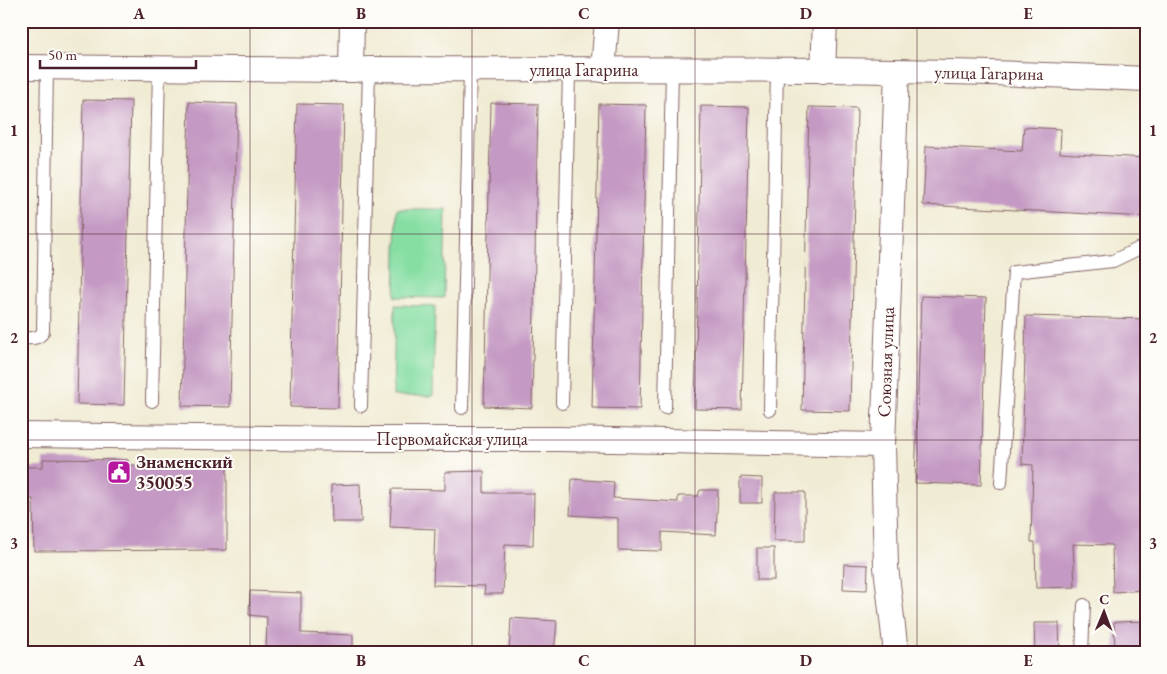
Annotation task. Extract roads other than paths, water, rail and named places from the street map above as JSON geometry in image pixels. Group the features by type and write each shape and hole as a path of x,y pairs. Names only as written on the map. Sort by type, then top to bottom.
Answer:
{"street":[{"path":"352,21 360,70"},
{"path":"604,70 607,21"},
{"path":"824,71 825,21"},
{"name":"улица Гагарина","path":"21,67 824,71 1053,75 1146,79"},
{"name":"Союзная улица","path":"896,653 886,567 883,445 897,72"},
{"name":"Первомайская улица","path":"21,435 559,439 883,445"}],"lane":[{"path":"21,338 35,338 43,332 47,67"},
{"path":"152,401 159,68"},
{"path":"462,408 470,69"},
{"path":"360,70 361,406"},
{"path":"562,403 569,70"},
{"path":"665,408 672,70"},
{"path":"770,410 777,71"},
{"path":"1001,483 1014,272 1112,261 1146,245"},
{"path":"1082,653 1084,605"}],"place":[{"name":"Знаменский 350055","path":"119,472"}]}
